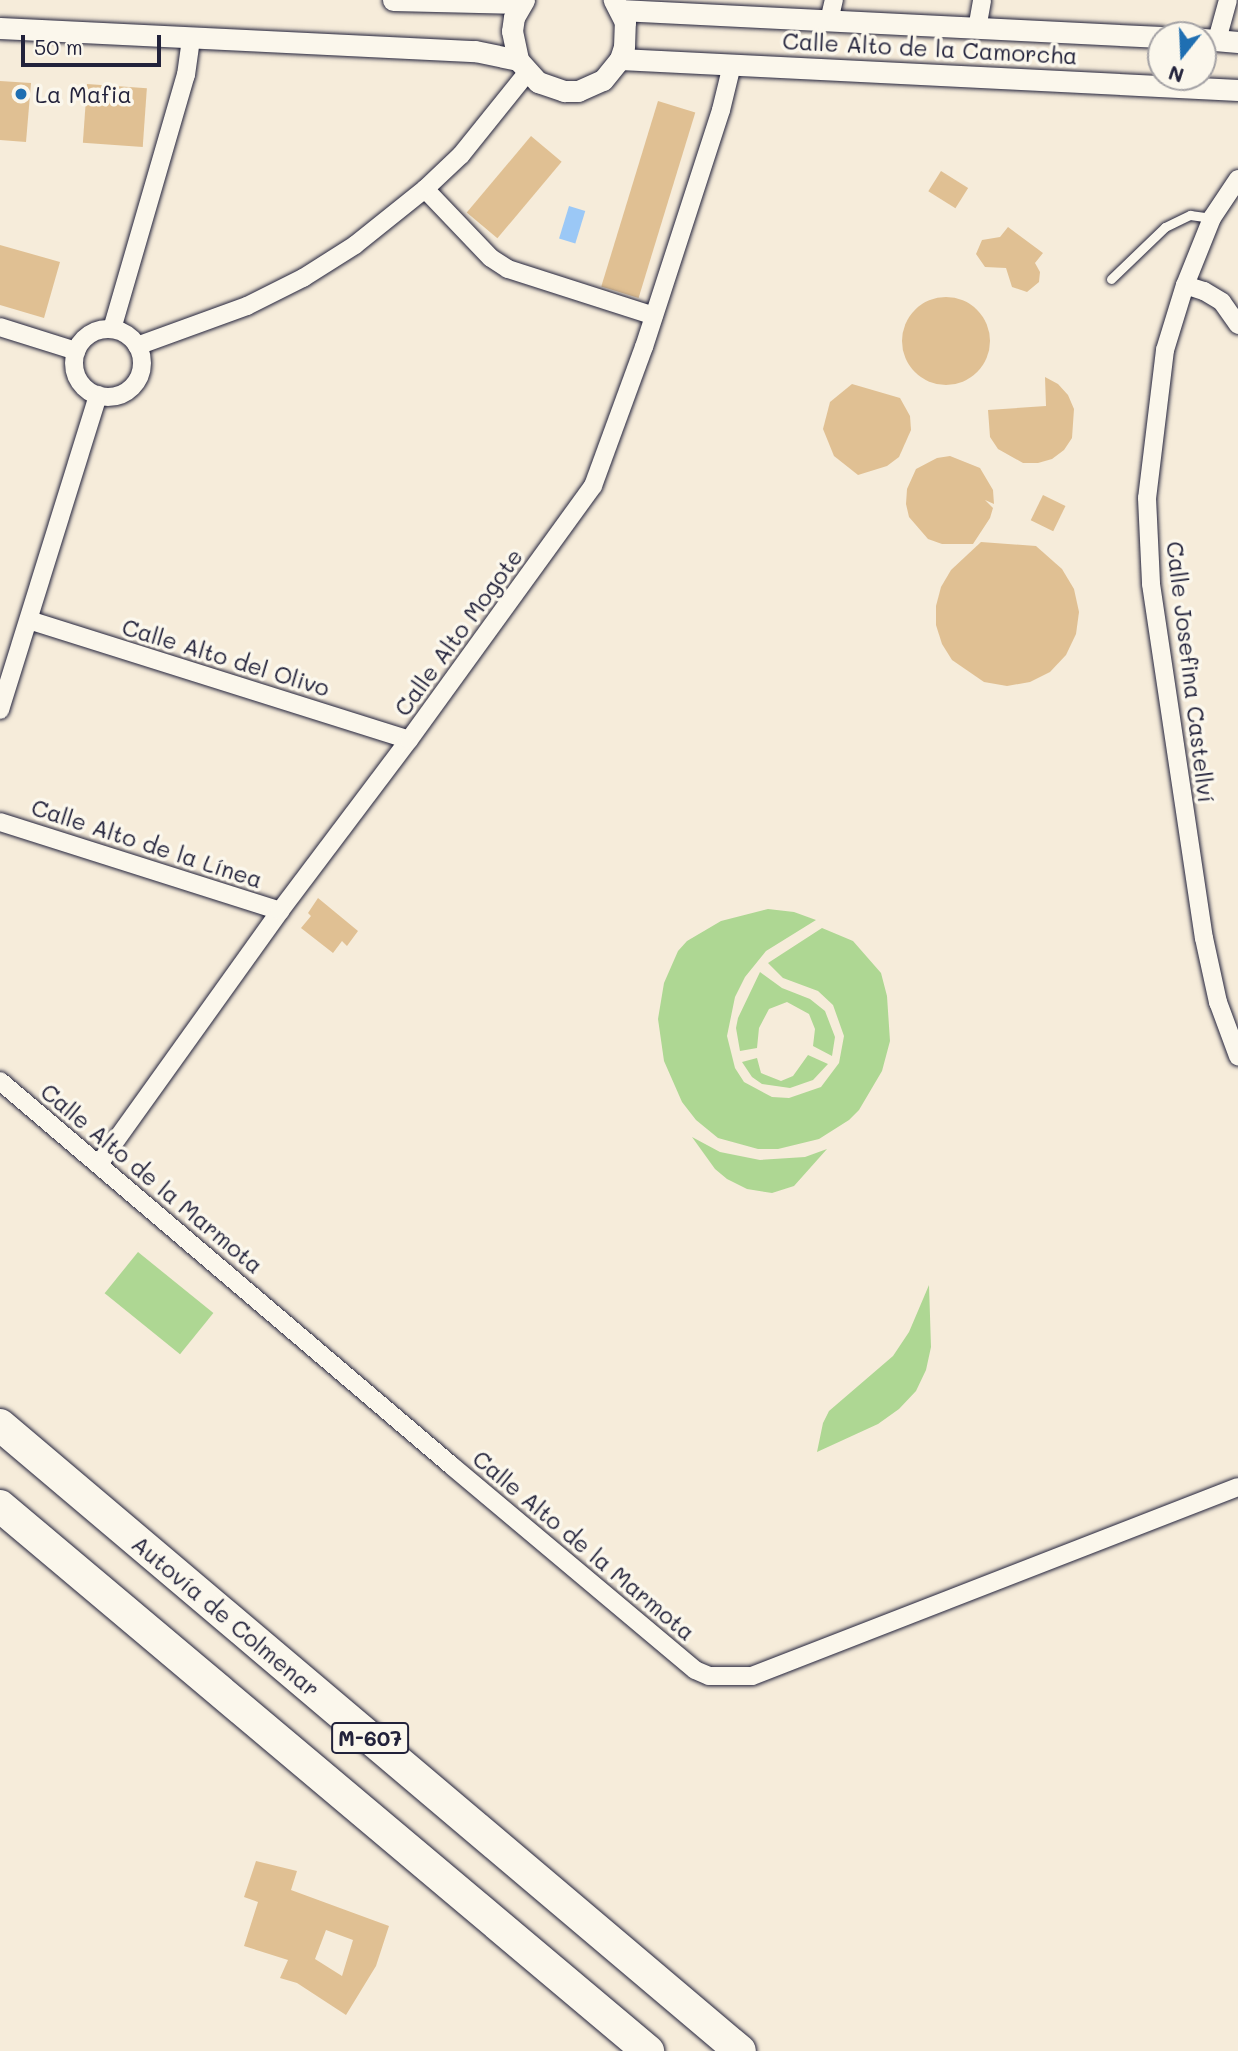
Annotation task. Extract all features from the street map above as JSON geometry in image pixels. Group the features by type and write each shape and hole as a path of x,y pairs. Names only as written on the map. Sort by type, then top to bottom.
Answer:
{"highway":[{"name":"Autovía de Colmenar","path":"0,1425 740,2051"},
{"name":"M-607","path":"0,1506 648,2051"}],"street":[{"path":"393,0 522,1 512,31 523,67"},
{"path":"977,29 982,0"},
{"path":"1219,40 1228,0"},
{"path":"0,28 475,51 523,67 550,88 578,91 603,80 620,59 626,34 617,5"},
{"name":"Calle Alto de la Camorcha","path":"617,5 832,10 977,29 1147,36"},
{"path":"112,329 186,75 191,38"},
{"name":"Calle Alto de la Camorcha","path":"620,59 1238,90"},
{"name":"Calle Alto Mogote","path":"99,1164 280,911 409,740 593,486 654,316 721,110 732,65"},
{"path":"137,346 247,306 303,278 355,245 425,189 461,155 523,67"},
{"name":"Calle Josefina Castellví","path":"1238,179 1212,218 1185,285 1166,350 1147,498 1151,584 1204,938 1218,1002 1238,1056"},
{"path":"425,189 491,258 508,269 654,316"},
{"path":"1185,285 1204,291 1222,302 1238,326"},
{"path":"0,327 76,351"},
{"path":"94,331 122,331 137,346 140,372 131,387 116,396 98,395 80,382 73,361 76,351 94,331"},
{"path":"0,710 4,685 29,620 98,395"},
{"name":"Calle Alto del Olivo","path":"29,620 409,740"},
{"name":"Calle Alto de la Línea","path":"0,822 280,911"},
{"name":"Calle Alto de la Marmota","path":"0,1081 695,1670 709,1676 752,1676 1238,1487"}],"lane":[{"path":"1111,279 1165,227 1191,215 1212,218"}],"green space":[{"path":"768,909 794,912 816,920 766,951 745,977 735,997 727,1036 735,1068 744,1082 772,1097 789,1098 821,1087 839,1063 844,1036 833,1005 818,991 783,978 768,963 822,928 853,941 881,973 887,996 890,1041 882,1071 859,1110 849,1120 819,1139 778,1149 758,1149 718,1138 696,1120 682,1102 664,1061 658,1019 664,983 678,951 687,941 721,921"},
{"path":"760,972 782,988 810,999 825,1011 835,1037 832,1056 813,1046 815,1029 809,1014 787,1002 769,1009 759,1028 757,1048 740,1051 736,1028 738,1018"},
{"path":"808,1055 828,1064 813,1080 790,1088 762,1084 752,1077 742,1062 757,1058 761,1073 781,1081 793,1076"},
{"path":"692,1137 720,1152 760,1160 805,1157 827,1149 794,1186 772,1193 747,1189 727,1179 715,1169"},
{"path":"138,1252 213,1313 180,1354 105,1293"},
{"path":"929,1285 931,1347 926,1370 916,1391 899,1409 878,1424 817,1452 823,1423 829,1411 893,1356 909,1332"}],"water":[{"path":"569,206 585,211 575,243 559,239"}],"building":[{"path":"0,81 31,83 26,142 0,140"},
{"path":"87,84 147,88 143,147 83,143"},
{"path":"658,101 695,112 639,298 601,287"},
{"path":"531,136 562,162 497,238 467,213"},
{"path":"941,171 968,188 955,208 928,191"},
{"path":"1008,227 1043,253 1035,263 1040,272 1039,282 1027,292 1012,287 1006,268 985,267 976,254 982,240 1000,237"},
{"path":"0,245 60,262 44,318 0,305"},
{"path":"946,297 963,300 977,310 987,324 990,341 987,358 977,372 963,382 946,385 929,382 915,372 905,358 902,341 905,324 915,310 929,300"},
{"path":"1045,377 1058,384 1068,395 1074,409 1072,438 1064,450 1052,459 1023,463 998,449 990,437 988,410 1046,406"},
{"path":"852,384 900,398 910,416 911,430 899,457 887,466 858,475 834,456 823,429 830,402"},
{"path":"950,456 980,468 993,490 994,504 985,500 993,508 990,518 973,544 942,544 928,539 909,517 907,489 916,469 937,458"},
{"path":"1043,495 1065,506 1053,531 1031,520"},
{"path":"981,542 1036,546 1062,569 1074,589 1079,612 1076,634 1066,655 1050,672 1030,682 1007,686 984,682 952,660 942,644 936,625 936,606 941,587 951,570"},
{"path":"318,898 358,931 347,946 342,941 333,953 301,928 311,916 308,913"},
{"path":"256,1861 297,1871 291,1890 389,1926 376,1966 346,2015 297,1983 280,1978 288,1960 244,1946 258,1902 244,1897","holes":["326,1930 353,1940 342,1976 315,1959"]}],"place":[{"name":"La Mafia","path":"21,94"}]}
